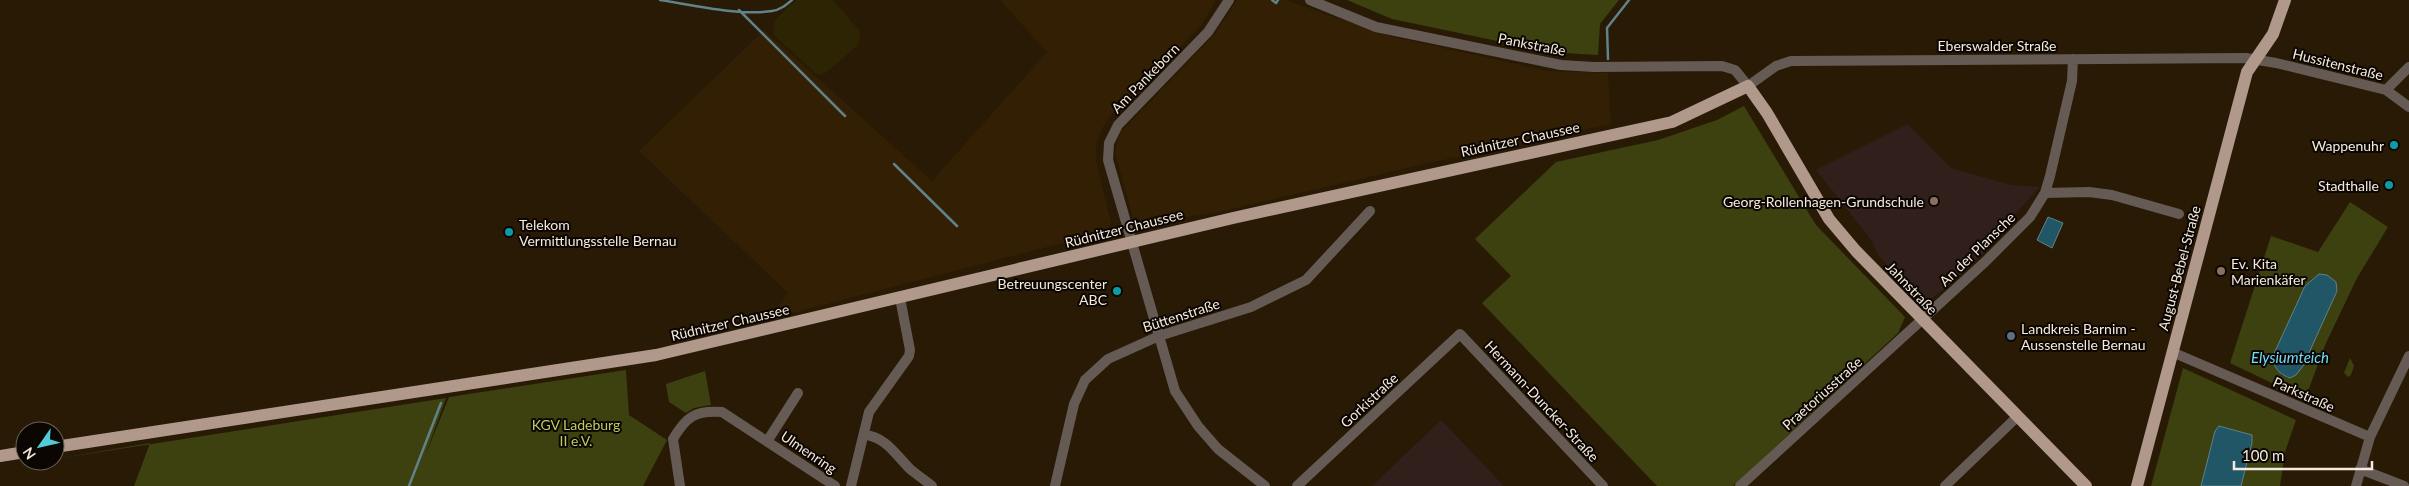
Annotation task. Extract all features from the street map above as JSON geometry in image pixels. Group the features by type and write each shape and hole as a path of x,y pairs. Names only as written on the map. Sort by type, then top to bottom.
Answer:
{"main road":[{"name":"August-Bebel-Straße","path":"2137,486 2247,72 2273,34 2285,0"},
{"name":"Rüdnitzer Chaussee","path":"65,446 656,355 1131,242 1672,122 1748,86"},
{"name":"Jahnstraße","path":"1748,86 1767,113 1829,219 1856,251 2086,486"},
{"path":"0,456 15,454"}],"street":[{"name":"Am Pankeborn","path":"1229,0 1208,32 1118,125 1109,143 1108,160 1174,390 1187,411 1218,449 1265,486"},
{"name":"Pankstraße","path":"1310,0 1376,27 1561,65 1594,67 1722,66 1735,70 1748,86"},
{"name":"Eberswalder Straße","path":"1748,86 1776,66 1791,61 2255,58"},
{"name":"Hussitenstraße","path":"2255,58 2386,90 2409,108"},
{"name":"An der Plansche","path":"1922,320 2024,224 2045,193 2072,81 2073,59"},
{"path":"2386,90 2409,67"},
{"path":"2045,193 2089,192 2112,195 2179,214"},
{"name":"Büttenstraße","path":"1054,486 1074,404 1085,380 1108,358 1159,336 1251,307 1306,280 1370,211"},
{"path":"851,486 868,412 910,350 900,298"},
{"name":"Praetoriusstraße","path":"1740,486 1922,320"},
{"name":"Gorkistraße","path":"1297,486 1460,334"},
{"name":"Hermann-Duncker-Straße","path":"1460,334 1603,486"},
{"name":"Parkstraße","path":"2172,352 2370,437"},
{"path":"2356,486 2370,437 2409,356"},
{"name":"Ulmenring","path":"768,440 798,393"},
{"name":"Ulmenring","path":"680,486 673,439 687,418 709,411 722,412 768,440 835,486"},
{"path":"1945,486 2018,416"},
{"path":"864,435 875,436 890,447 912,470 932,486"},
{"path":"2360,469 2404,486"}],"shaded area":[{"path":"1000,0 1216,0 1201,26 1110,116 1103,127 1096,146 1096,160 1111,223 1109,228 1105,232 769,319 788,293 639,151 764,30 932,181 1047,52"},
{"path":"1237,0 1285,0 1389,36 1547,71 1608,73 1611,124 1433,162 1219,212 1165,220 1133,219 1115,152 1120,133 1214,35"},
{"name":"Georg-Rollenhagen-Grundschule","path":"1908,124 1951,168 2011,185 2040,187 1994,237 1994,243 1950,284 1924,304 1878,255 1872,241 1816,170"},
{"path":"1441,420 1504,486 1372,486"}],"green space":[{"path":"1347,0 1619,0 1600,24 1598,55 1550,52 1392,19"},
{"path":"1744,106 1816,225 1905,317 1898,333 1733,486 1657,486 1482,303 1511,276 1475,239 1556,162 1658,140 1717,120"},
{"path":"2350,202 2388,227 2357,278 2326,343 2305,399 2230,363 2271,236 2318,252","holes":["2320,274 2327,275 2296,375 2290,378 2281,375 2312,279"]},
{"path":"2350,358 2354,366 2351,375 2348,377 2344,373"},
{"path":"2183,368 2296,420 2285,452 2280,486 2241,486 2252,444 2251,435 2220,426 2215,431 2201,486 2151,486"},
{"name":"KGV Ladeburg II e.V.","path":"626,370 629,415 667,440 643,486 134,486 150,444 446,398 425,456 449,397"},
{"path":"705,371 711,405 694,408 686,413 669,402 666,384"},
{"path":"150,444 65,457 65,457"}],"sand":[{"path":"796,0 833,0 860,31 859,43 856,47 823,75 816,74 773,34 774,21"}],"water":[{"path":"2048,217 2063,223 2052,248 2037,240"},
{"name":"Elysiumteich","path":"2319,274 2327,275 2336,282 2337,291 2303,366 2296,375 2290,378 2278,371 2272,358 2305,286"},
{"path":"2219,426 2252,435 2252,443 2241,486 2201,486 2215,431"}],"waterway":[{"path":"660,0 745,12 778,10 792,0"},
{"path":"1272,0 1276,3 1278,0"},
{"path":"1608,59 1607,28 1629,0"},
{"path":"739,10 845,116"},
{"path":"894,164 957,226"},
{"path":"409,486 441,403"}],"place":[{"name":"Wappenuhr","path":"2394,145"},
{"name":"Stadthalle","path":"2389,185"},
{"name":"Georg-Rollenhagen-Grundschule","path":"1934,201"},
{"name":"Telekom Vermittlungsstelle Bernau","path":"509,232"},
{"name":"Ev. Kita Marienkäfer","path":"2221,271"},
{"name":"Betreuungscenter ABC","path":"1117,291"},
{"name":"Landkreis Barnim - Aussenstelle Bernau","path":"2011,336"}]}
